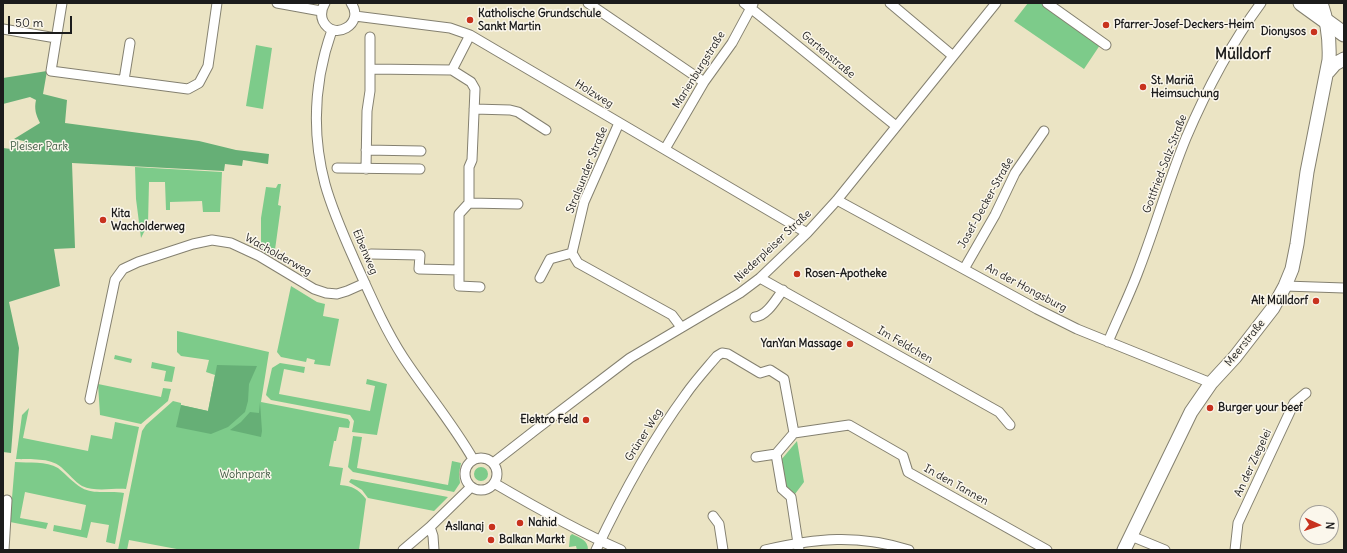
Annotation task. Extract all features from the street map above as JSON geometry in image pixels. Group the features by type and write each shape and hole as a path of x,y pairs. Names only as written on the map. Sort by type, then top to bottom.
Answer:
{"main road":[{"path":"1301,3 1344,34"}],"street":[{"path":"62,3 51,70 188,89 199,83 208,66 217,3"},
{"path":"277,3 323,7 323,22 332,30 342,30 353,21 353,6 351,3"},
{"path":"588,3 704,82"},
{"path":"890,3 953,56"},
{"name":"Niederpleiser Straße","path":"493,463 630,358 740,293 760,278 807,233 837,200 996,3"},
{"path":"1047,3 1106,45"},
{"name":"Gottfried-Salz-Straße","path":"1108,342 1138,272 1164,197 1194,119 1217,72 1261,3"},
{"name":"Meerstraße","path":"1124,550 1191,412 1211,383 1235,357 1273,308 1292,269 1307,172 1328,72 1330,42 1328,23 1321,3"},
{"name":"Marienburgstraße","path":"665,149 704,82 732,43 749,5"},
{"name":"Gartenstraße","path":"749,5 896,126"},
{"name":"Holzweg","path":"354,16 450,28 470,35 807,233"},
{"path":"3,29 56,38"},
{"name":"Eibenweg","path":"332,30 321,67 316,95 318,147 325,185 375,306 398,348 473,459"},
{"path":"452,70 470,35"},
{"path":"366,169 367,111 370,91 370,37"},
{"path":"124,80 130,43"},
{"path":"1328,72 1335,64 1344,59"},
{"path":"370,69 452,70 471,82 474,86 469,203 459,214 459,286 480,287"},
{"path":"474,109 510,110 518,112 546,130"},
{"name":"Stralsunder Straße","path":"572,253 584,202 618,123"},
{"name":"Josef-Decker-Straße","path":"964,269 995,215 1015,173 1044,130"},
{"path":"366,150 421,151"},
{"path":"337,168 420,169"},
{"name":"An der Hongsburg","path":"837,200 1037,309 1077,329 1211,383"},
{"path":"469,203 518,204"},
{"name":"Wacholderweg","path":"90,399 115,280 124,269 138,262 193,244 212,240 232,243 259,256 314,289 326,293 337,294 348,291 365,283"},
{"path":"540,278 550,259 572,253 578,263 672,315 681,327"},
{"path":"371,254 420,255 419,269 459,270"},
{"name":"Im Feldchen","path":"760,278 784,290 999,412 1010,425"},
{"path":"1285,286 1344,288"},
{"path":"755,317 758,317 767,311 784,290"},
{"name":"Grüner Weg","path":"596,550 637,468 674,410 717,356 722,353 728,354 760,373 770,370 784,379 794,434"},
{"name":"An der Ziegelei","path":"1235,550 1238,523 1294,403 1306,393"},
{"name":"In den Tannen","path":"794,434 849,425 903,456 908,472 1047,550"},
{"path":"756,457 776,454 794,434"},
{"path":"776,454 782,489 791,497 799,546"},
{"path":"486,458 493,463 497,473 494,483 486,489 476,489 468,483 465,472 466,467 473,459 486,458"},
{"path":"494,483 524,501 600,541 621,550"},
{"path":"403,550 430,527 472,487"},
{"path":"4,550 7,500"},
{"path":"713,516 719,524 723,550"},
{"path":"430,527 433,536 434,550"},
{"path":"1131,536 1165,550"},
{"path":"765,550 799,546 823,539 847,539 892,544 910,550"}],"green space":[{"path":"1028,3 1041,3 1100,45 1084,69 1014,21"},
{"path":"256,45 272,48 263,109 246,106"},
{"name":"Pleiser Park","path":"47,71 43,94 67,100 65,123 199,141 236,150 269,154 268,164 243,160 242,166 225,164 224,171 72,163 75,248 54,249 60,286 9,302 19,348 11,453 3,452 3,148 11,149 24,147 24,141 14,139 40,123 36,112 36,100 30,97 3,104 3,78"},
{"path":"135,167 222,172 220,212 203,212 202,201 170,202 170,210 166,210 165,182 149,182 148,224 141,238 136,199"},
{"path":"278,184 281,184 278,205 281,206 274,257 259,249 261,243 261,218 266,187 276,188"},
{"path":"291,286 317,302 325,304 323,316 339,319 330,366 314,364 315,360 307,358 306,362 281,357 277,352"},
{"name":"Wohnpark","path":"177,331 269,352 261,402 348,419 350,422 349,428 339,427 336,441 334,441 329,466 343,468 340,485 355,489 366,499 359,550 182,550 129,540 127,550 118,550 142,431 146,425 173,401 181,403 181,405 208,411 215,375 206,372 209,360 181,356 177,352"},
{"path":"115,355 132,359 131,363 114,359"},
{"path":"152,362 175,367 172,382 164,381 166,371 151,368"},
{"path":"280,363 305,367 304,373 284,369 279,394 370,411 375,386 366,384 367,379 387,384 377,435 352,432 354,421 350,415 271,400 266,395 272,368"},
{"path":"217,365 257,366 249,384 248,401 245,412 228,427 211,434 176,427 181,405 208,411"},
{"path":"98,384 161,397 163,388 171,389 168,401 141,424 100,415"},
{"path":"260,402 261,437 230,430 241,422 250,412 259,413"},
{"path":"29,408 23,438 88,451 91,435 112,439 115,422 139,427 126,489 87,488 79,484 56,464 45,460 16,459 22,415"},
{"path":"353,436 362,437 357,468 448,485 452,461 461,463 459,473 460,483 454,492 353,472 348,467"},
{"path":"797,441 804,482 795,494 786,486 781,460"},
{"path":"15,462 48,464 58,468 79,486 87,490 124,493 115,544 106,542 109,525 91,522 87,538 53,531 54,525 81,530 86,505 25,492 20,518 48,523 46,529 10,522"},
{"path":"478,467 484,467 488,471 488,477 484,481 478,481 474,477 474,471"},
{"path":"351,479 448,497 434,511 368,498 362,490 349,482"},
{"path":"572,534 581,538 587,544 588,550 577,550 576,546 569,547 570,536"}],"place":[{"name":"Katholische Grundschule Sankt Martin","path":"470,20"},
{"name":"Pfarrer-Josef-Deckers-Heim","path":"1106,25"},
{"name":"Dionysos","path":"1314,32"},
{"name":"St. Mariä Heimsuchung","path":"1143,87"},
{"name":"Kita Wacholderweg","path":"103,220"},
{"name":"Rosen-Apotheke","path":"797,274"},
{"name":"Alt Mülldorf","path":"1316,301"},
{"name":"YanYan Massage","path":"850,344"},
{"name":"Burger your beef","path":"1210,408"},
{"name":"Elektro Feld","path":"586,420"},
{"name":"Nahid","path":"520,523"},
{"name":"Asllanaj","path":"492,527"},
{"name":"Balkan Markt","path":"491,540"}],"district":[{"name":"Mülldorf","path":"1243,55"}]}
